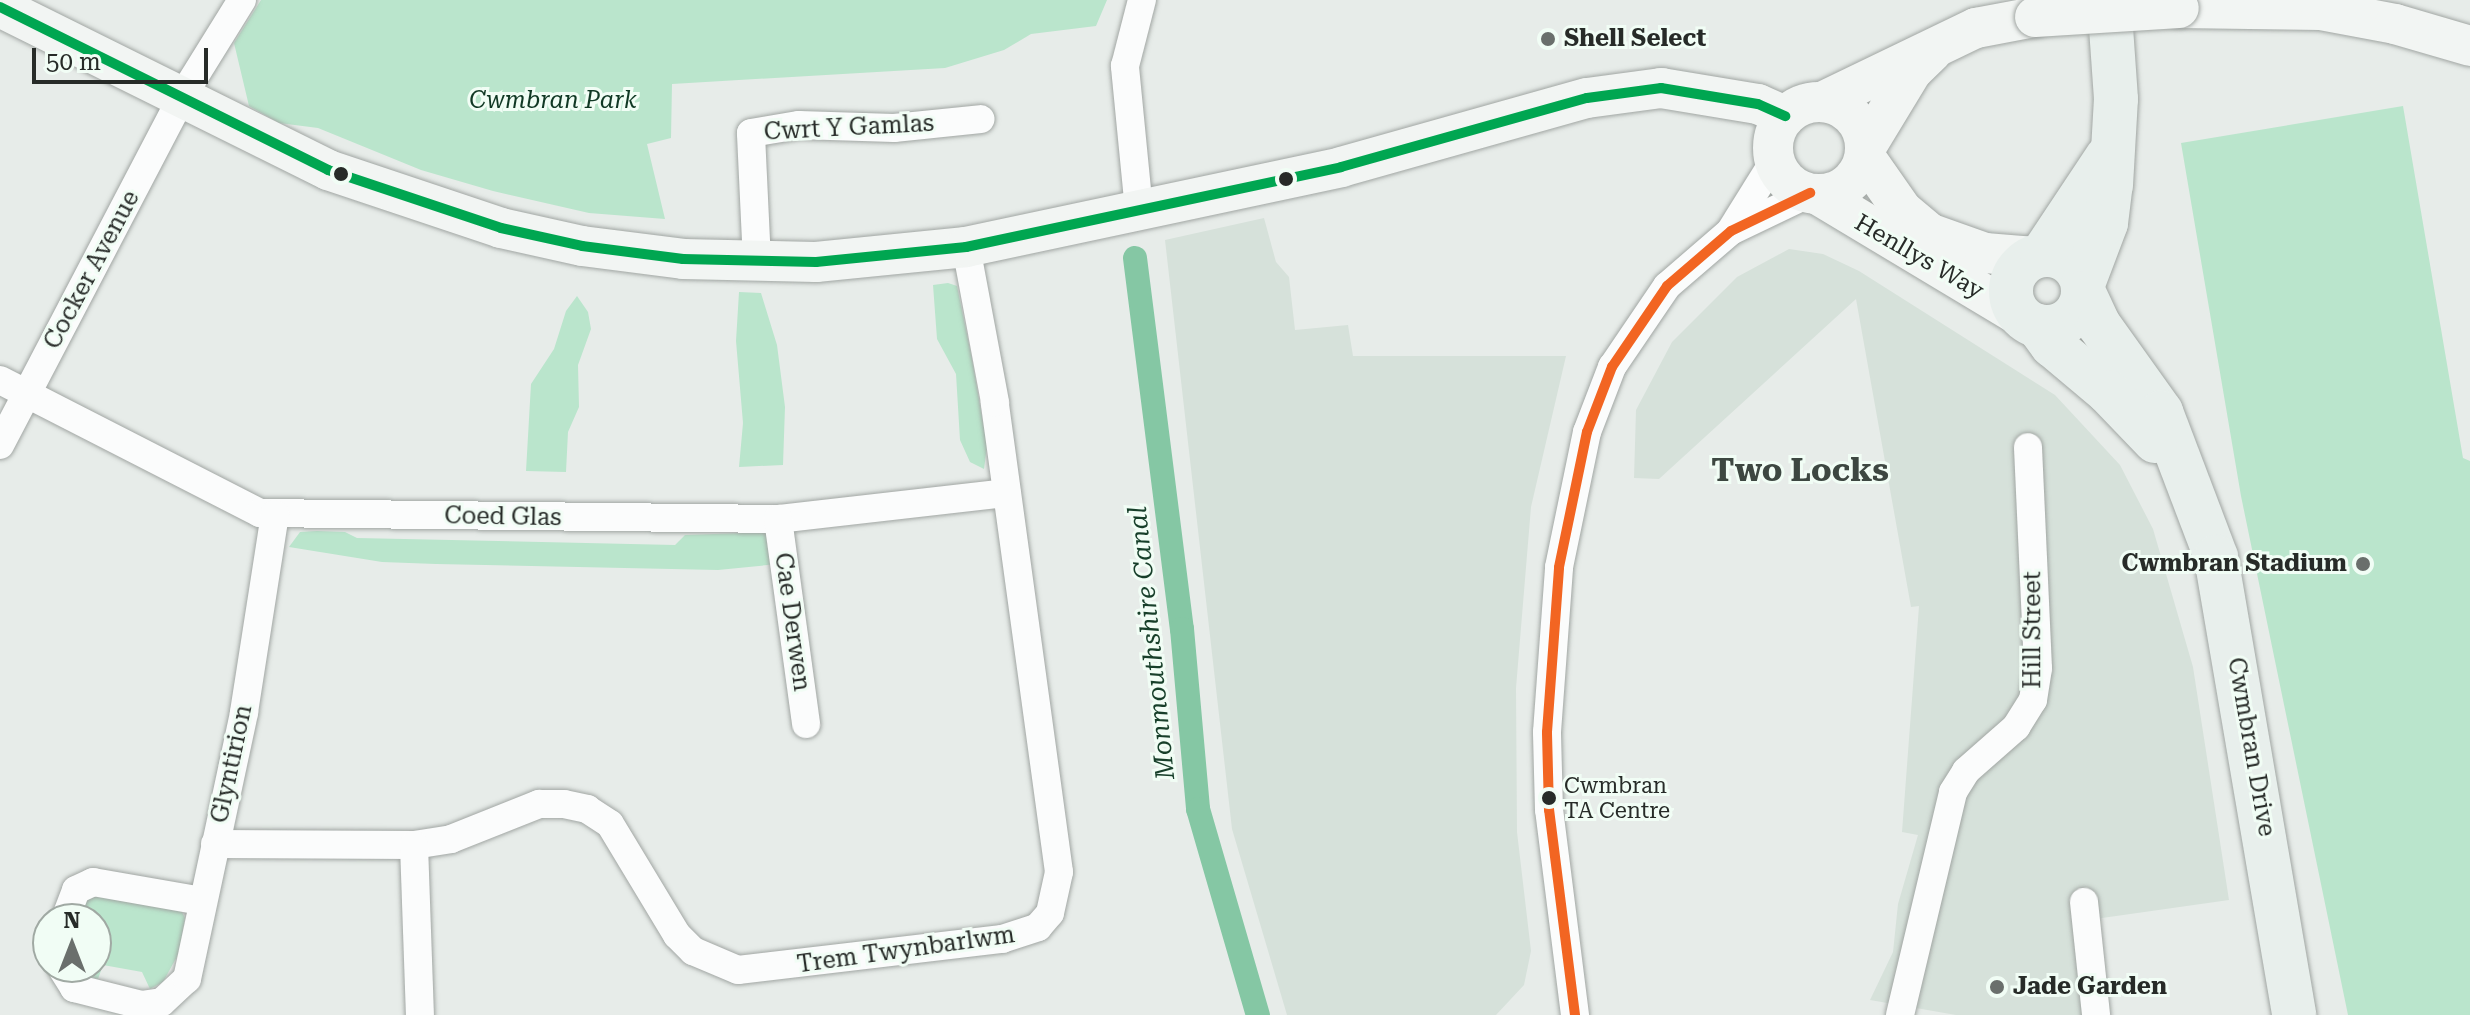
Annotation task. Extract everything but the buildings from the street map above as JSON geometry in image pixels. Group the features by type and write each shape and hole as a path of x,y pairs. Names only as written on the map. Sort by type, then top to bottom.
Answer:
{"main road":[{"path":"2030,322 2056,326 2072,317 2106,223 2115,57 2109,0"},
{"path":"2112,143 2087,193 2038,256 2019,267 2011,284 2013,302 2052,345 2143,426 2188,484"},
{"path":"2038,256 2068,261 2083,288"},
{"name":"Cwmbran Drive","path":"2083,288 2099,325 2161,412 2216,557 2294,1015"}],"street":[{"name":"Cocker Avenue","path":"0,445 183,95 242,0"},
{"path":"1139,210 1125,66 1142,0"},
{"path":"0,7 183,95 328,170 501,228 621,253 757,262 891,257 966,247 1341,167 1587,98 1661,88 1758,104 1785,116"},
{"path":"1814,194 1788,182 1774,161 1773,145 1785,116 1796,108 1822,102 1976,28 2035,17 2179,8 2321,10 2395,24 2470,46"},
{"path":"1575,1015 1547,778 1553,618 1567,519 1587,432 1612,367 1667,286 1731,231 1853,180 1865,152 1912,71 1938,46"},
{"path":"1822,102 1857,121 1865,152"},
{"name":"Cwrt Y Gamlas","path":"757,262 751,133 799,125 894,128 981,119"},
{"name":"Henllys Way","path":"1865,152 1902,210 1929,233 1985,253 2038,256"},
{"path":"1731,231 1774,161"},
{"name":"Henllys Way","path":"1814,194 2030,322"},
{"name":"Trem Twynbarlwm","path":"215,844 414,845 451,839 539,804 587,809 610,824 677,935 693,951 738,970 1002,939 1038,927 1050,913 1059,872 1007,493 966,247"},
{"name":"Coed Glas","path":"0,380 260,513 778,519 1007,493"},
{"name":"Hill Street","path":"1900,1015 1953,792 1966,771 2016,727 2033,700 2038,668 2028,447"},
{"name":"Glyntirion","path":"71,983 74,988 141,1005 162,1002 187,979 244,712 275,514"},
{"name":"Cae Derwen","path":"778,519 806,724"},
{"path":"414,845 420,1015"},
{"path":"71,903 76,890 93,882 202,901"},
{"path":"2084,902 2096,1015"}],"shaded area":[{"path":"1264,218 1276,262 1289,277 1295,330 1348,325 1353,356 1566,356 1531,507 1516,688 1517,832 1531,951 1524,985 1496,1015 1287,1015 1232,829 1165,240"},
{"path":"1789,249 1823,254 1859,271 2055,395 2120,465 2153,529 2193,667 2229,900 2095,919 2108,1015 1956,1015 1870,1000 1893,952 1898,904 1918,835 1902,832 1919,606 1911,607 1856,299 1659,479 1634,478 1636,410 1672,342 1737,277"}],"green space":[{"name":"Cwmbran Park","path":"261,0 1107,0 1096,26 1031,34 1004,50 945,68 672,84 671,138 647,144 665,219 589,213 493,191 421,170 318,128 279,123 249,106 234,43"},
{"name":"Cwmbran Stadium","path":"2403,106 2463,458 2470,461 2470,1015 2348,1015 2241,496 2181,143"},
{"path":"948,283 957,286 972,359 987,446 984,469 970,462 960,440 956,374 937,339 933,285"},
{"path":"739,292 761,293 777,345 785,407 783,465 739,467 743,423 736,341"},
{"path":"577,296 588,312 591,329 578,365 579,407 568,432 566,472 526,471 531,384 554,349 566,311"},
{"path":"300,532 345,532 357,538 675,545 685,535 774,532 778,564 718,570 436,564 382,562 289,547"},
{"path":"94,893 180,908 185,918 179,953 163,982 150,989 142,972 112,967 112,903 84,903"}],"waterway":[{"name":"Monmouthshire Canal","path":"1135,258 1182,629 1198,809 1258,1015"}],"transit line":[{"path":"0,7 328,170 501,228 582,246 683,259 816,262 966,247 1341,167 1587,98 1661,88 1758,104 1785,116"},
{"path":"1575,1015 1549,810 1547,732 1559,567 1587,432 1612,367 1667,286 1731,231 1810,193"}],"place":[{"name":"Shell Select","path":"1548,39"},
{"name":"Cwmbran Stadium","path":"2363,564"},
{"name":"Cwmbran TA Centre","path":"1549,798"},
{"name":"Jade Garden","path":"1997,987"}],"district":[{"name":"Two Locks","path":"1800,470"}]}
